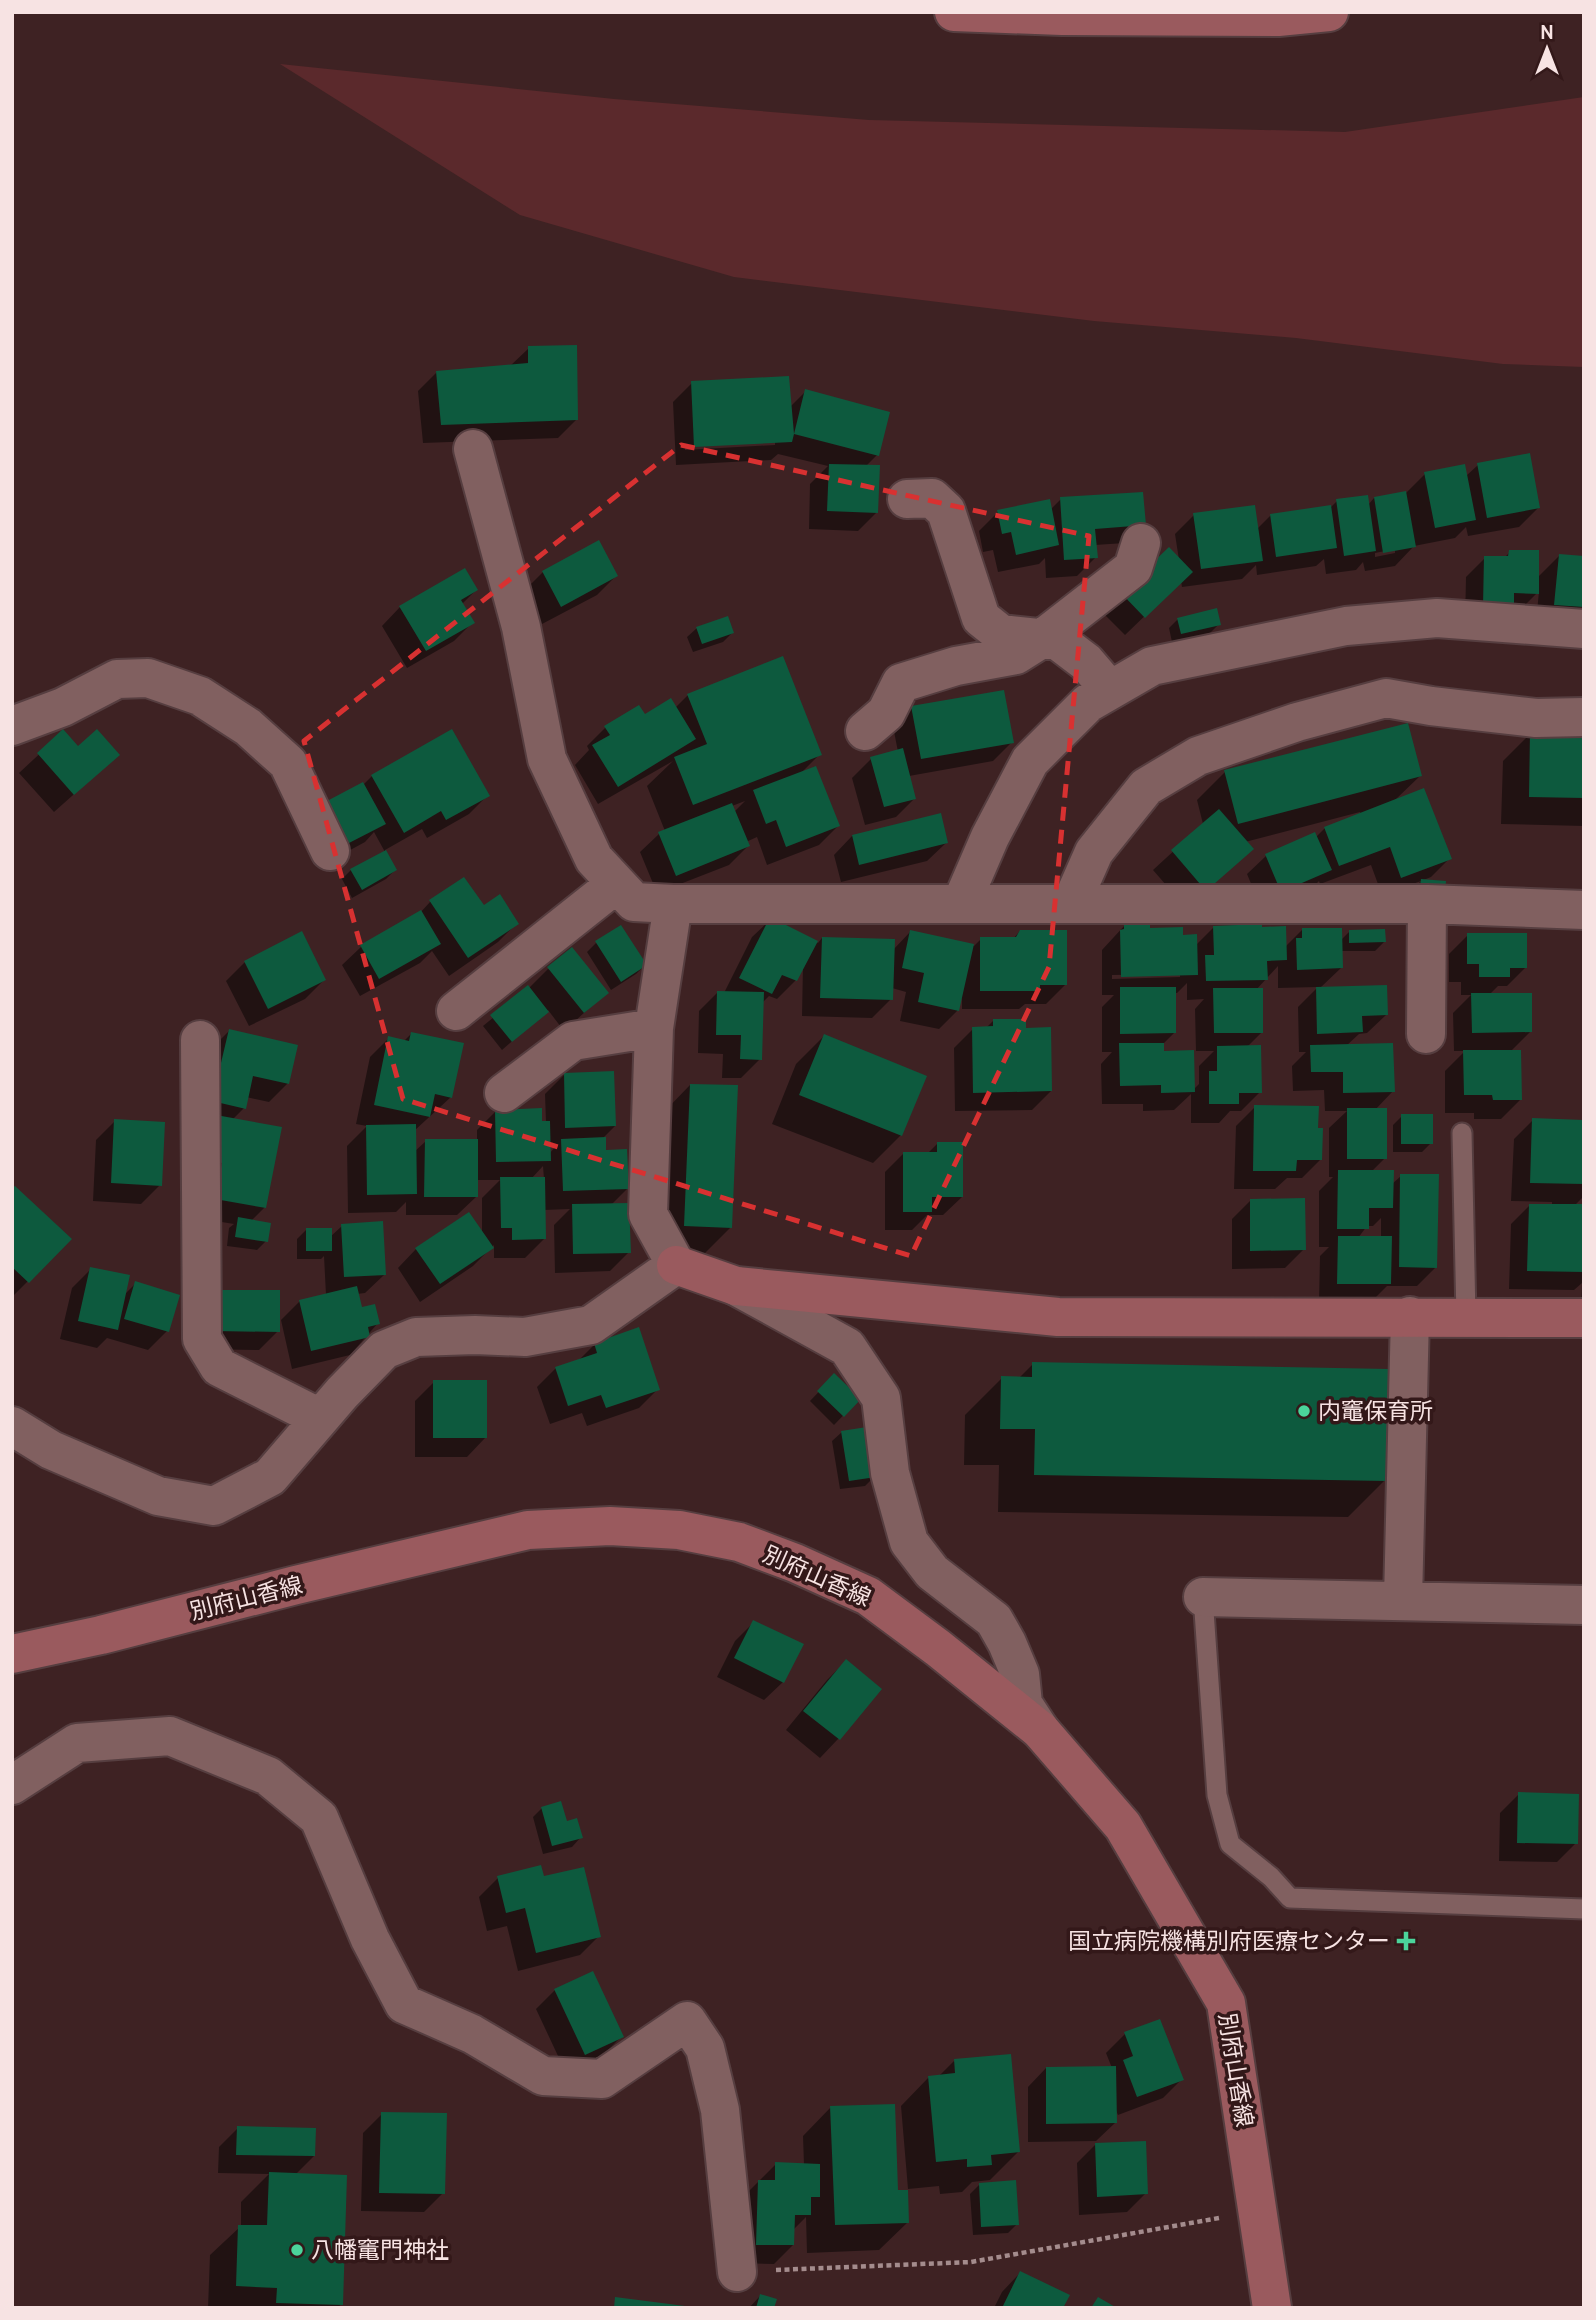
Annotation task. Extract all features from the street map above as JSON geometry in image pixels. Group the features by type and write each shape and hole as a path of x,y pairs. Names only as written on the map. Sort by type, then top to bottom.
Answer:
{"main road":[{"path":"954,12 1062,16 1278,17 1329,12"},
{"path":"677,1265 736,1286 1058,1317 1584,1318"},
{"name":"別府山香線","path":"12,1654 101,1635 296,1584 528,1530 610,1526 679,1530 739,1542 869,1596 1040,1730 1123,1826 1226,2003 1272,2308"}],"street":[{"path":"473,449 521,627 547,759 594,859 634,902 1427,904 1584,910"},
{"path":"907,499 932,498 946,511 981,618 1001,634 1057,640 1086,662 1110,690"},
{"path":"865,731 887,713 901,683 956,666 1016,655 1043,638 1105,592 1132,568 1141,543"},
{"path":"961,904 990,837 1030,761 1088,703 1152,666 1346,626 1437,618 1584,629"},
{"path":"12,726 63,707 117,679 148,678 200,696 248,727 288,763 330,851"},
{"path":"1071,904 1094,852 1146,786 1198,756 1297,722 1386,698 1536,718 1584,717"},
{"path":"456,1011 616,884"},
{"path":"12,1426 51,1450 158,1496 215,1506 270,1477 320,1418 384,1350 416,1337 525,1337 591,1325 677,1265 648,1214 654,1028 673,904"},
{"path":"1426,1034 1427,904"},
{"path":"504,1093 573,1041 654,1028"},
{"path":"200,1040 202,1339 219,1367 320,1418"},
{"path":"736,1286 847,1347 881,1398 890,1473 909,1542 932,1572 994,1620 1020,1674 1023,1704 1040,1730"},
{"path":"1402,1600 1410,1316"},
{"path":"1203,1597 1584,1605"},
{"path":"12,1785 77,1743 170,1736 268,1776 319,1818 370,1939 404,2004 472,2034 543,2076 602,2079 687,2021 705,2048 720,2110 737,2272"}],"lane":[{"path":"1462,1133 1466,1317"},
{"path":"1203,1597 1216,1795 1230,1844 1270,1877 1290,1898 1584,1909"}],"path":[{"path":"737,2272 971,2262 1258,2211"}],"highlighted area":[{"path":"681,445 1089,536 1049,967 911,1256 403,1099 304,741"}],"shaded area":[{"path":"280,64 614,99 869,120 1345,132 1584,97 1584,367 1503,364 1296,338 1094,321 734,277 520,215"}],"building":[{"path":"577,345 578,420 441,425 436,371 528,363 528,346"},
{"path":"789,376 794,434 792,442 694,447 691,381"},
{"path":"805,389 890,412 879,456 794,434"},
{"path":"1530,453 1540,508 1487,518 1477,463"},
{"path":"829,464 880,465 878,513 827,511"},
{"path":"1465,464 1476,520 1435,528 1424,472"},
{"path":"1406,491 1416,547 1383,553 1374,497"},
{"path":"1143,492 1146,525 1095,529 1098,558 1064,560 1060,497"},
{"path":"1368,495 1376,551 1344,556 1336,499"},
{"path":"1050,499 1059,545 1016,555 1011,532 1002,534 997,510"},
{"path":"1255,505 1263,561 1201,569 1193,513"},
{"path":"1331,505 1337,548 1276,557 1270,514"},
{"path":"599,540 618,576 561,607 542,571"},
{"path":"1169,547 1193,572 1145,618 1121,593"},
{"path":"1509,550 1539,550 1539,594 1514,593 1514,606 1483,606 1484,556 1508,556"},
{"path":"1559,554 1584,556 1584,607 1554,605"},
{"path":"465,568 478,590 461,600 475,623 426,651 399,606"},
{"path":"1217,608 1221,625 1181,634 1177,618"},
{"path":"728,616 734,633 702,644 696,627"},
{"path":"783,656 822,755 693,805 674,757 707,744 687,694"},
{"path":"1004,690 1014,743 921,759 911,706"},
{"path":"671,698 696,739 618,787 592,745 610,735 604,726 639,705 645,714"},
{"path":"1408,723 1422,776 1238,824 1224,770"},
{"path":"63,729 78,746 97,729 120,755 74,795 37,753"},
{"path":"452,729 490,796 446,820 441,811 404,833 371,775"},
{"path":"1530,731 1584,733 1584,798 1529,797"},
{"path":"903,748 916,799 884,807 870,757"},
{"path":"816,766 840,826 786,847 776,820 766,824 753,790"},
{"path":"363,782 386,824 349,843 327,801"},
{"path":"1424,788 1452,859 1401,878 1390,847 1339,866 1324,827"},
{"path":"732,803 750,846 676,876 658,832"},
{"path":"1219,809 1254,849 1206,891 1171,850"},
{"path":"941,813 948,843 859,865 852,835"},
{"path":"1315,832 1332,870 1281,892 1265,854"},
{"path":"386,850 397,870 362,890 350,869"},
{"path":"464,877 484,905 500,894 519,924 468,958 429,900"},
{"path":"1421,879 1446,881 1445,894 1419,892"},
{"path":"421,910 441,944 379,979 360,945"},
{"path":"770,917 818,941 797,981 782,975 772,994 739,978"},
{"path":"1150,922 1150,928 1183,927 1183,935 1197,934 1198,975 1121,977 1120,930 1124,929 1124,923"},
{"path":"1262,924 1262,927 1286,926 1287,960 1267,961 1268,980 1206,981 1205,955 1214,955 1213,926"},
{"path":"621,925 647,965 621,982 595,941"},
{"path":"1302,928 1342,928 1343,968 1297,970 1296,938 1302,938"},
{"path":"1385,929 1386,942 1349,943 1349,930"},
{"path":"910,930 974,944 959,1011 918,1002 924,973 902,968"},
{"path":"1020,930 1067,930 1067,985 1040,985 1040,991 980,991 980,937 1016,937"},
{"path":"302,931 326,980 268,1009 244,961"},
{"path":"1467,933 1527,933 1527,968 1510,968 1510,977 1479,977 1479,964 1467,964"},
{"path":"822,937 895,939 893,1000 820,998"},
{"path":"572,947 609,993 584,1013 547,967"},
{"path":"528,985 549,1012 512,1042 490,1015"},
{"path":"1387,985 1388,1015 1362,1016 1363,1032 1317,1034 1316,987"},
{"path":"1120,987 1176,987 1176,1033 1120,1034"},
{"path":"1213,988 1263,988 1263,1033 1214,1033"},
{"path":"717,991 764,992 762,1060 740,1059 741,1035 716,1035"},
{"path":"1471,993 1532,993 1532,1032 1472,1033"},
{"path":"993,1019 1026,1019 1026,1028 1051,1027 1052,1091 973,1093 972,1027 993,1026"},
{"path":"229,1029 298,1045 289,1084 253,1076 246,1109 212,1101"},
{"path":"411,1032 464,1043 452,1098 435,1094 430,1117 374,1105 388,1036 409,1041"},
{"path":"824,1034 927,1076 902,1136 799,1095"},
{"path":"1119,1043 1164,1043 1164,1051 1194,1050 1195,1092 1161,1093 1161,1085 1120,1086"},
{"path":"1393,1043 1395,1092 1343,1093 1343,1072 1311,1072 1310,1045"},
{"path":"1261,1045 1262,1093 1239,1093 1239,1104 1209,1104 1209,1071 1217,1071 1217,1046"},
{"path":"1463,1050 1521,1050 1522,1100 1493,1100 1492,1095 1464,1095"},
{"path":"614,1071 616,1126 565,1128 564,1073"},
{"path":"690,1084 738,1085 732,1228 684,1226"},
{"path":"1254,1105 1319,1106 1318,1128 1323,1128 1322,1160 1297,1160 1296,1171 1253,1171"},
{"path":"542,1108 542,1121 550,1121 551,1161 496,1162 495,1110"},
{"path":"1347,1108 1387,1108 1387,1159 1347,1159"},
{"path":"1401,1114 1433,1114 1433,1144 1401,1144"},
{"path":"216,1115 282,1127 266,1208 215,1199 222,1163 207,1161"},
{"path":"1532,1118 1584,1120 1584,1184 1530,1183"},
{"path":"114,1119 165,1122 162,1186 111,1183"},
{"path":"416,1124 417,1194 367,1195 366,1125"},
{"path":"606,1137 606,1150 627,1149 629,1189 563,1191 561,1139"},
{"path":"425,1139 478,1139 478,1197 424,1197"},
{"path":"937,1142 963,1142 963,1197 932,1197 932,1212 903,1212 903,1152 937,1152"},
{"path":"1338,1170 1394,1170 1393,1208 1369,1208 1369,1229 1337,1229"},
{"path":"1400,1174 1439,1174 1437,1268 1399,1267"},
{"path":"500,1177 545,1177 546,1239 512,1240 512,1228 501,1228"},
{"path":"15,1186 72,1239 29,1283 12,1267 12,1188"},
{"path":"1305,1198 1306,1250 1250,1251 1250,1199"},
{"path":"629,1203 631,1253 573,1254 572,1204"},
{"path":"1529,1204 1584,1204 1584,1272 1527,1271"},
{"path":"469,1212 494,1248 440,1284 415,1248"},
{"path":"238,1217 271,1223 268,1242 235,1237"},
{"path":"383,1221 386,1275 344,1277 341,1224"},
{"path":"306,1228 332,1228 332,1251 306,1251"},
{"path":"1338,1236 1392,1236 1391,1284 1337,1284"},
{"path":"90,1267 130,1275 118,1330 78,1321"},
{"path":"135,1281 180,1295 169,1332 124,1319"},
{"path":"357,1286 362,1307 375,1304 380,1324 368,1327 370,1337 311,1351 299,1300"},
{"path":"216,1290 280,1290 280,1332 215,1331"},
{"path":"639,1327 660,1390 606,1408 601,1395 568,1406 555,1367 597,1353 594,1343"},
{"path":"1032,1362 1389,1369 1387,1481 1034,1475 1035,1429 1000,1429 1001,1376 1032,1377"},
{"path":"834,1373 861,1399 844,1417 817,1391"},
{"path":"433,1380 487,1380 487,1438 433,1438"},
{"path":"867,1427 876,1477 849,1481 841,1431"},
{"path":"753,1620 804,1644 784,1683 734,1658"},
{"path":"846,1659 882,1689 840,1740 803,1711"},
{"path":"1518,1792 1579,1794 1578,1844 1517,1843"},
{"path":"561,1801 567,1821 577,1818 583,1838 552,1846 541,1807"},
{"path":"541,1865 544,1876 584,1867 601,1937 536,1953 525,1908 506,1913 497,1876"},
{"path":"593,1971 624,2037 585,2055 554,1989"},
{"path":"1160,2019 1184,2080 1137,2097 1123,2060 1133,2056 1124,2032"},
{"path":"1011,2054 1020,2152 991,2155 992,2165 967,2167 967,2159 936,2162 928,2076 955,2073 954,2059"},
{"path":"1116,2066 1117,2123 1046,2124 1046,2067"},
{"path":"895,2104 898,2190 908,2190 909,2223 835,2225 830,2106"},
{"path":"381,2112 447,2113 445,2194 379,2193"},
{"path":"237,2126 316,2128 315,2156 236,2155"},
{"path":"1146,2141 1148,2194 1097,2197 1095,2143"},
{"path":"775,2162 820,2164 820,2197 811,2197 811,2215 795,2215 794,2245 756,2245 758,2180 775,2180"},
{"path":"269,2172 347,2175 343,2305 276,2303 277,2288 236,2286 238,2225 267,2225"},
{"path":"1016,2180 1019,2225 981,2227 979,2183"},
{"path":"1020,2271 1070,2295 1063,2308 1002,2308"},
{"path":"760,2294 777,2299 774,2308 756,2308"},
{"path":"615,2297 685,2306 685,2308 614,2308"},
{"path":"1098,2297 1117,2308 1091,2308"}],"place":[{"name":"内竈保育所","path":"1304,1411"},
{"name":"国立病院機構別府医療センター","path":"1406,1941"},
{"name":"八幡竃門神社","path":"297,2250"}]}
